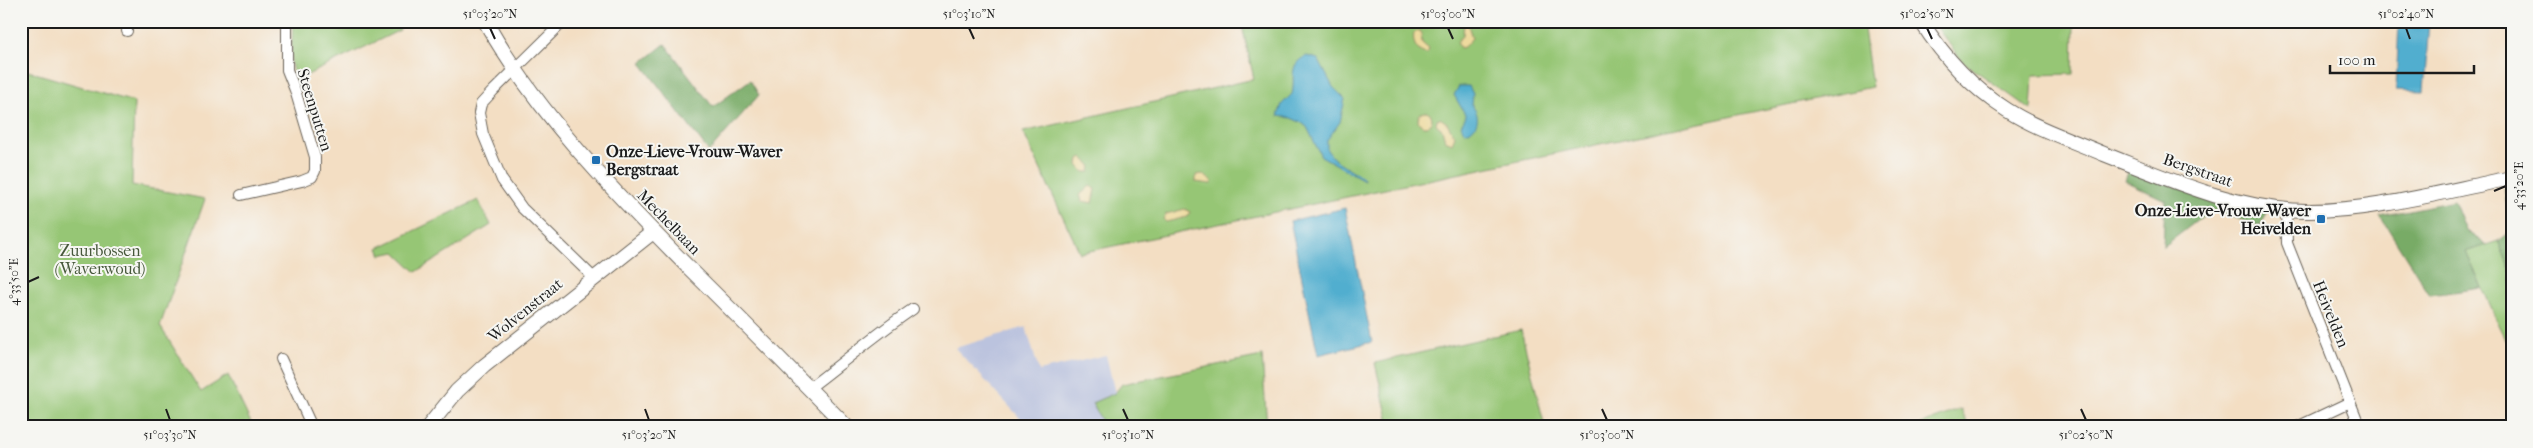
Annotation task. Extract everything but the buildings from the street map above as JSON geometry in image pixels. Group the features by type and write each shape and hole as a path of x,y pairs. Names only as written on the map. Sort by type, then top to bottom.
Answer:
{"street":[{"name":"Steenputten","path":"242,195 302,181 312,177 316,171 315,157 295,90 286,70 287,21"},
{"name":"Mechelbaan","path":"485,21 516,68 584,156 654,232 847,427"},
{"path":"564,21 481,104 479,113 483,134 502,180 522,208 593,277"},
{"name":"Bergstraat","path":"1920,21 1952,63 1980,90 2007,110 2044,130 2147,171 2239,202 2286,210 2329,210 2369,205 2512,178"},
{"name":"Heivelden","path":"2286,210 2287,243 2360,427"},
{"name":"Wolvenstraat","path":"428,427 457,391 484,366 593,277 654,232"},
{"path":"809,388 875,339 884,328 913,309"},
{"path":"281,359 312,427"},
{"path":"2297,427 2350,402"}],"shaded area":[{"path":"1026,327 1039,371 1106,355 1115,393 1093,403 1105,427 1017,427 1021,419 955,348"}],"green space":[{"path":"293,21 397,21 400,30 295,81 291,63"},
{"path":"1241,21 1902,21 1864,29 1872,87 1080,253 1023,132 1254,79"},
{"path":"1932,21 2074,21 2073,74 2033,75 2031,110 1962,61"},
{"path":"665,44 713,107 750,80 759,95 709,152 641,63"},
{"name":"Zuurbossen (Waverwoud)","path":"21,69 134,102 132,185 205,199 160,326 201,392 228,375 253,427 21,427"},
{"path":"2128,172 2267,214 2260,226 2211,210 2163,247 2165,200 2125,181"},
{"path":"2512,183 2512,273 2498,241 2510,231 2504,185"},
{"path":"478,200 491,225 416,272 395,252 381,255 378,248"},
{"path":"2454,201 2466,231 2487,245 2466,252 2482,288 2430,295 2380,216"},
{"path":"2498,241 2512,273 2512,353 2466,252"},
{"path":"1521,330 1545,427 1390,427 1375,363"},
{"path":"1262,356 1267,427 1105,427 1092,403 1115,393 1122,384"},
{"path":"1961,409 1969,427 1920,427 1919,425"},
{"path":"1738,419 1740,427 1702,427"}],"sand":[{"path":"1464,25 1468,25 1472,38 1464,47 1460,48 1457,42 1463,35"},
{"path":"1418,31 1421,33 1422,43 1429,49 1427,54 1420,52 1415,44 1414,33"},
{"path":"1422,112 1428,112 1432,119 1428,126 1422,126 1418,122 1418,116"},
{"path":"1440,118 1447,123 1455,136 1452,143 1445,140 1442,129 1436,124 1437,119"},
{"path":"1082,157 1091,165 1090,172 1084,172 1078,165 1079,159"},
{"path":"1202,174 1212,181 1211,184 1196,182 1196,175"},
{"path":"1090,186 1096,189 1093,203 1082,201 1080,195"},
{"path":"1185,209 1190,212 1187,217 1166,222 1163,219 1166,214"}],"water":[{"path":"2399,21 2429,21 2424,91 2396,90"},
{"path":"1307,56 1318,59 1333,87 1345,99 1340,122 1327,140 1327,150 1334,159 1364,178 1364,180 1321,156 1307,127 1302,123 1291,118 1278,116 1282,104 1292,94 1295,67 1301,59"},
{"path":"1459,86 1469,86 1473,94 1472,106 1475,109 1477,120 1475,127 1469,132 1464,131 1461,125 1466,116 1454,95"},
{"path":"1345,208 1372,342 1318,355 1290,221"}],"place":[{"name":"Onze-Lieve-Vrouw-Waver Bergstraat","path":"596,160"},
{"name":"Onze-Lieve-Vrouw-Waver Heivelden","path":"2321,219"}]}
